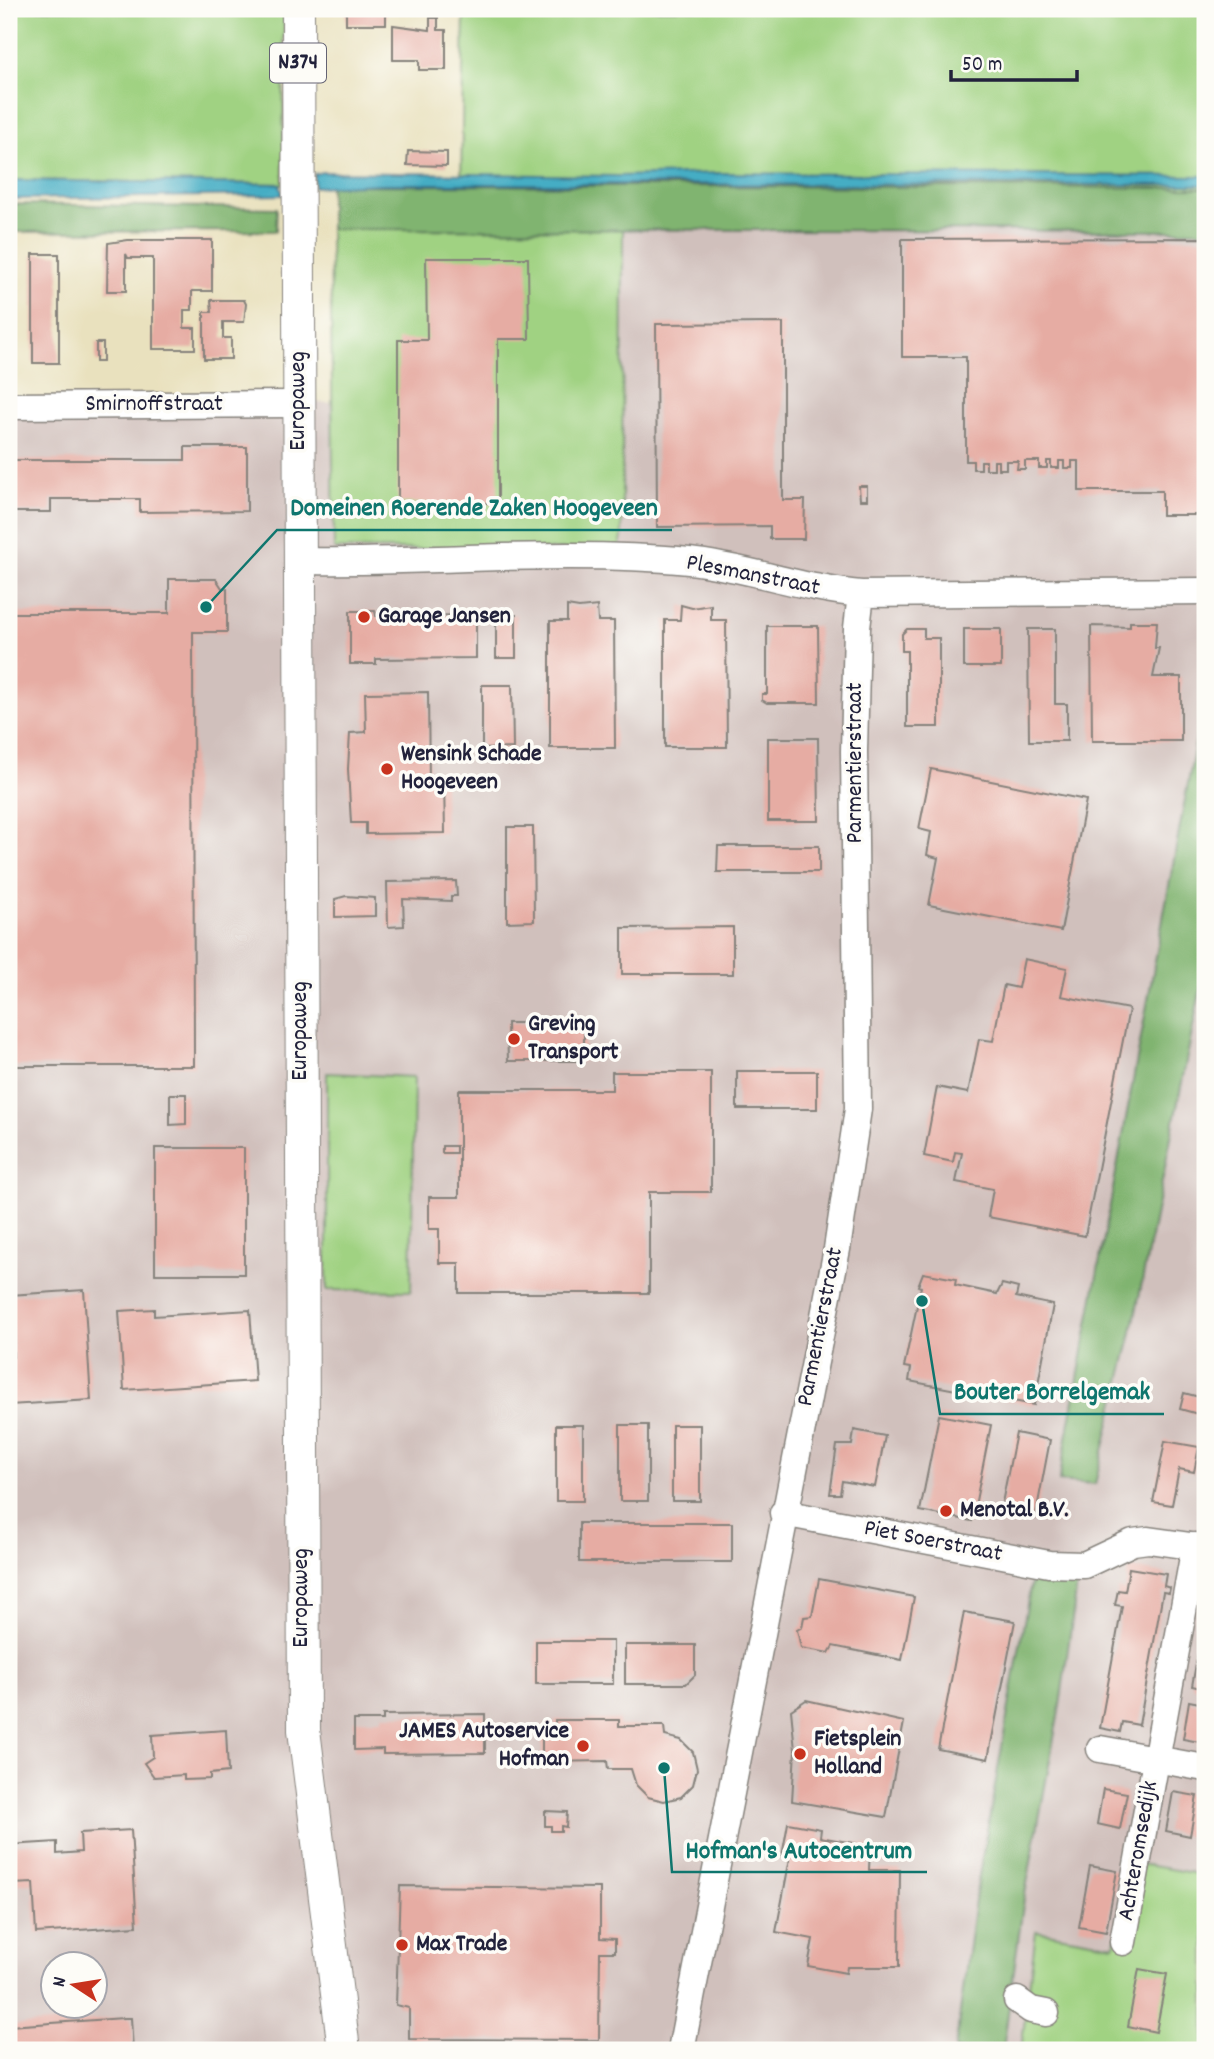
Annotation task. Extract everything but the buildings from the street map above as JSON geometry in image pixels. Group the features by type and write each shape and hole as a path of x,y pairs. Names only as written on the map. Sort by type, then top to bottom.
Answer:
{"main road":[{"name":"Europaweg","path":"298,9 304,1730 344,2050"}],"street":[{"name":"Smirnoffstraat","path":"9,407 299,404"},
{"name":"Plesmanstraat","path":"300,561 574,558 690,561 833,592 861,594 1205,592"},
{"name":"Parmentierstraat","path":"681,2050 783,1513 837,1249 858,1109 854,751 857,628 861,594"},
{"name":"Piet Soerstraat","path":"783,1513 1049,1564 1084,1565"},
{"name":"Achteromsedijk","path":"1084,1565 1133,1542 1148,1540 1200,1547 1156,1760 1123,1941"},
{"name":"Achteromsedijk","path":"1100,1749 1205,1768"},
{"path":"1017,2000 1031,2010 1046,2013"}],"shaded area":[{"path":"619,222 1205,228 1205,2050 9,2050 9,398 624,407"}],"green space":[{"path":"9,9 284,9 283,184 9,180"},
{"path":"464,9 1205,9 1205,188 461,186"},
{"path":"330,186 1205,188 1205,231 330,229"},
{"path":"9,204 277,208 276,231 9,232"},
{"path":"330,229 623,229 622,537 619,550 334,549"},
{"path":"1205,691 1205,967 1132,1332 1095,1484 1059,1481"},
{"path":"327,1073 414,1077 411,1291 327,1290"},
{"path":"1033,1571 1078,1577 1060,1706 1023,1905 1003,2050 955,2050 976,1893"},
{"path":"1140,1864 1205,1875 1205,2050 1021,2050 1036,1931 1114,1945"}],"water":[{"path":"720,173 1205,176 1205,185 383,184 314,187 314,174 618,176"},
{"path":"9,180 280,184 283,195 9,199"}],"place":[{"name":"Domeinen Roerende Zaken Hoogeveen","path":"206,607"},
{"name":"Garage Jansen","path":"364,617"},
{"name":"Wensink Schade Hoogeveen","path":"387,769"},
{"name":"Greving Transport","path":"514,1039"},
{"name":"Bouter Borrelgemak","path":"922,1301"},
{"name":"Menotal B.V.","path":"946,1511"},
{"name":"JAMES Autoservice Hofman","path":"583,1746"},
{"name":"Fietsplein Holland","path":"800,1754"},
{"name":"Hofman's Autocentrum","path":"664,1768"},
{"name":"Max Trade","path":"402,1945"}]}
